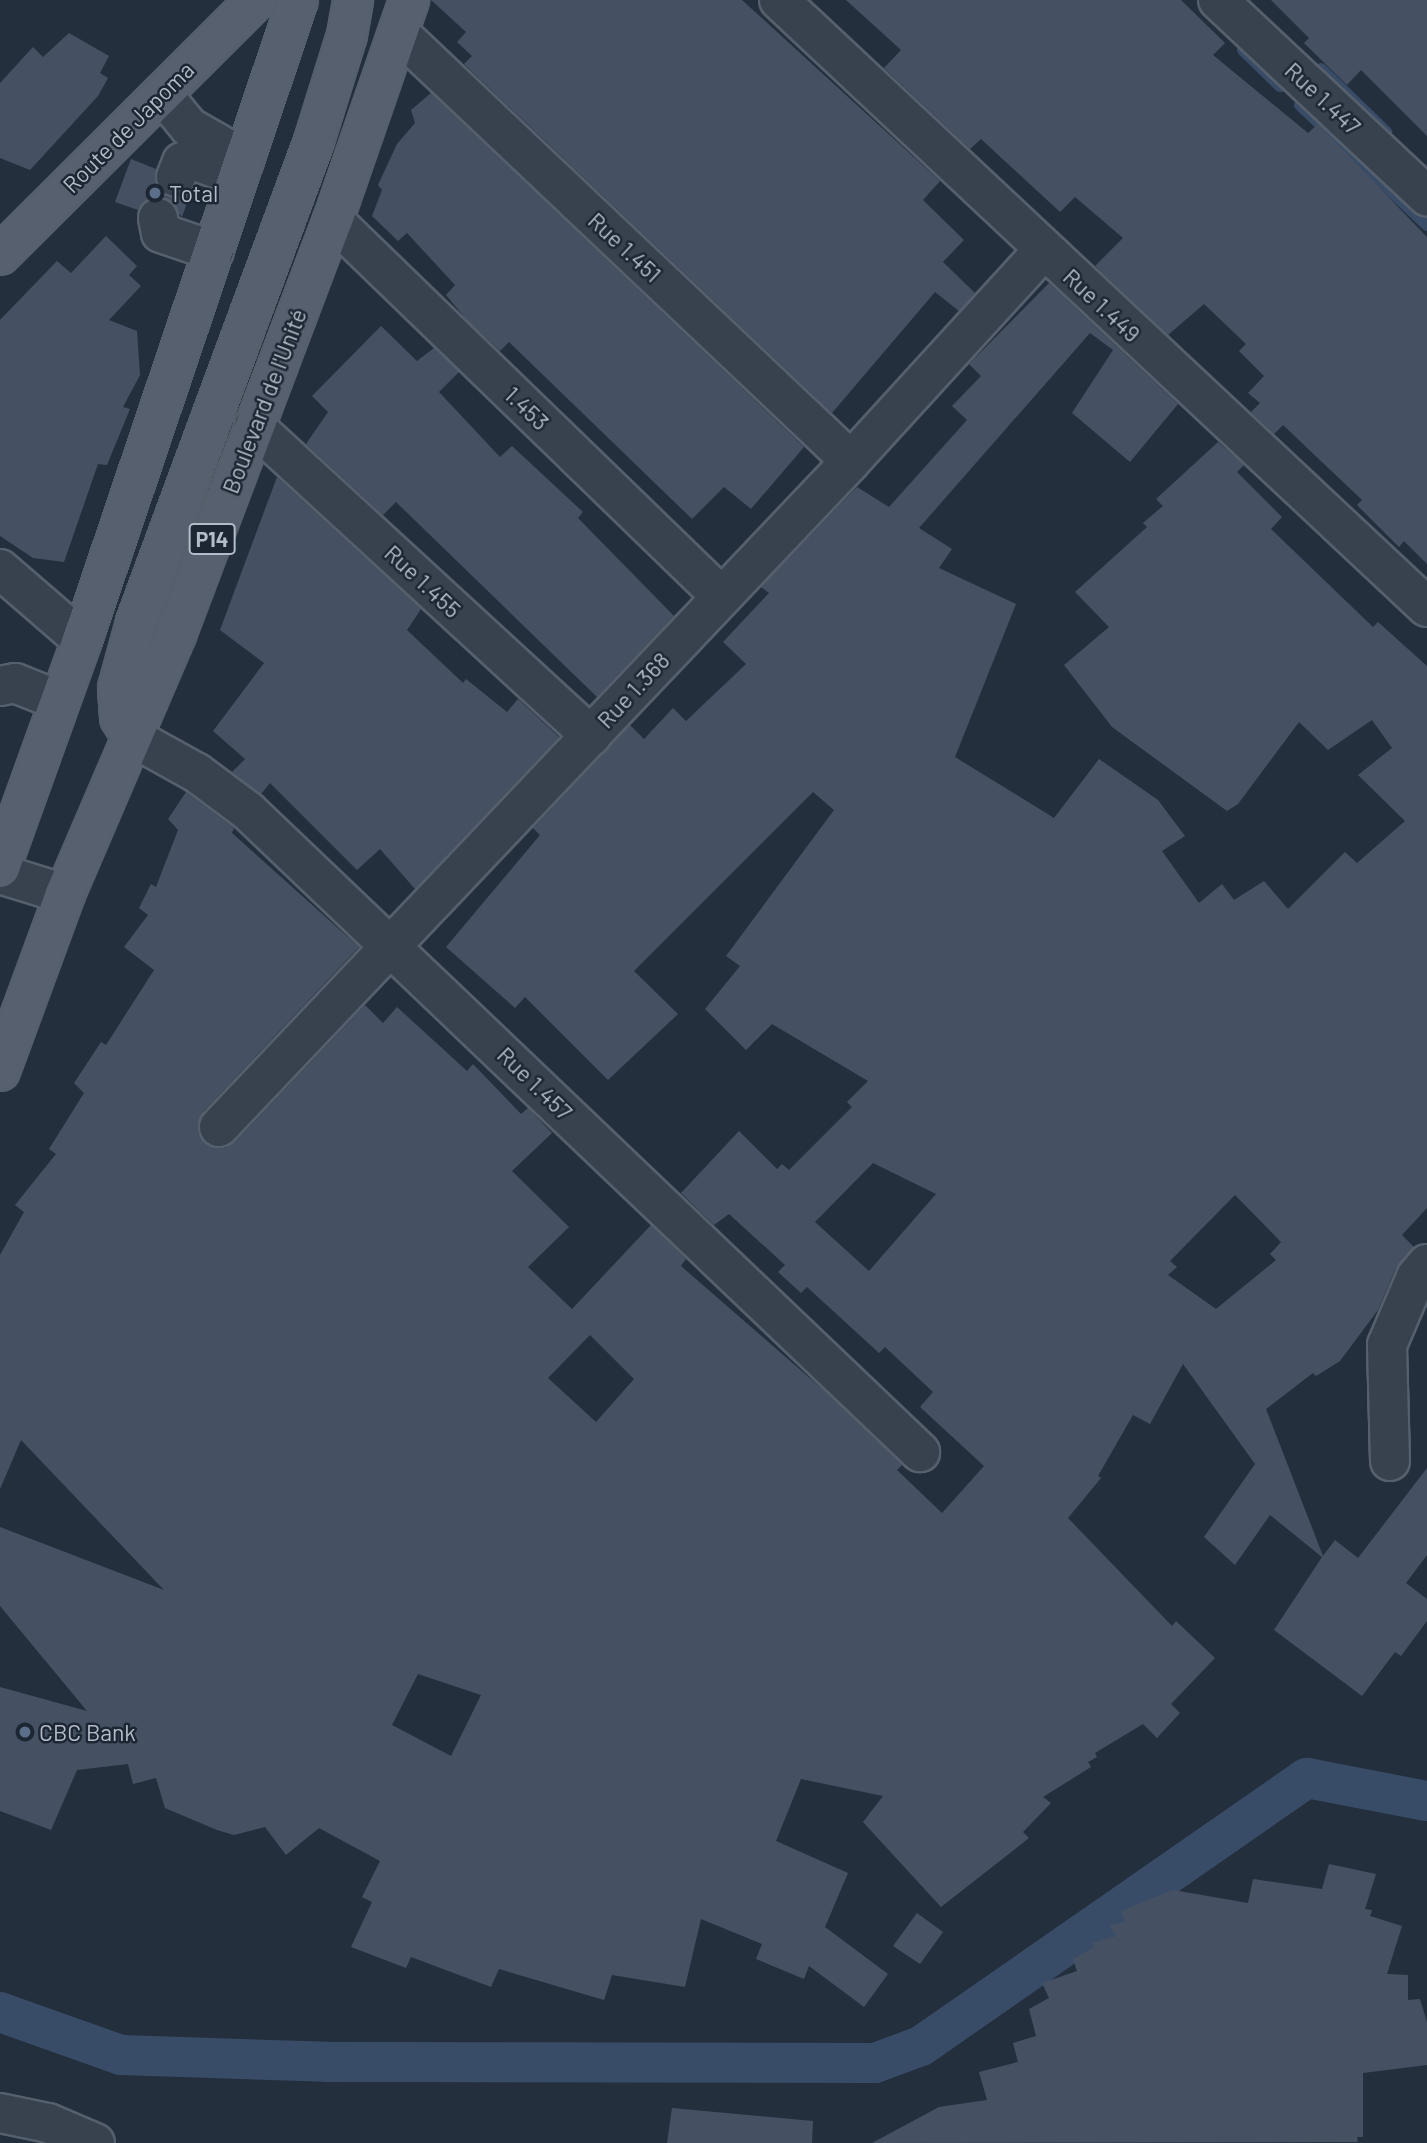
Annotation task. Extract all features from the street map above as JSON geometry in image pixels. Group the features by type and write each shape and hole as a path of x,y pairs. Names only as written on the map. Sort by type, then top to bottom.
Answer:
{"main road":[{"name":"Route de Japoma","path":"0,255 256,0"},
{"path":"0,868 82,640 298,0"},
{"path":"132,737 120,718 118,688 136,622 314,141 347,35 353,0"},
{"name":"Boulevard de l'Unité","path":"0,1071 65,894 176,635 333,220 404,16"}],"street":[{"name":"Rue 1.449","path":"779,0 1427,607"},
{"name":"Rue 1.447","path":"1218,0 1427,196"},
{"name":"Rue 1.451","path":"404,16 851,461"},
{"path":"162,94 189,127 242,168"},
{"path":"176,177 182,162 190,159 242,168"},
{"path":"158,218 162,233 214,251"},
{"name":"1.453","path":"333,220 721,596"},
{"name":"Rue 1.368","path":"219,1127 851,461 1044,250"},
{"name":"Rue 1.455","path":"254,426 592,736"},
{"path":"0,569 82,640"},
{"path":"0,686 15,683 60,701"},
{"name":"Rue 1.457","path":"132,737 197,773 248,811 920,1451"},
{"path":"0,874 65,894"},
{"path":"1390,1461 1387,1345 1410,1288 1427,1264"},
{"path":"0,2113 48,2123 94,2143"}],"building":[{"path":"431,0 742,0 940,181 923,200 964,240 943,262 975,293 959,311 935,292 832,413 464,64 472,56 457,42 466,32"},
{"path":"846,0 1181,0 1225,43 1213,55 1308,133 1318,124 1427,237 1427,564 1404,541 1399,547 1357,505 1362,500 1283,425 1274,434 1251,412 1260,403 1248,393 1264,376 1239,351 1246,344 1204,304 1168,335 1095,266 1123,238 1075,197 1060,212 981,139 970,149 884,68 901,50"},
{"path":"1271,0 1427,0 1427,136 1361,70 1347,85 1304,43 1309,38"},
{"path":"69,33 109,56 100,73 108,78 98,96 30,170 0,158 0,83 33,47 43,57"},
{"path":"431,93 804,447 751,509 724,487 692,519 509,342 500,351 465,318 446,295 455,285 407,233 398,241 372,216 382,190 378,185 397,144 415,123 411,110"},
{"path":"131,159 156,169 155,181 167,197 180,198 191,192 182,217 164,197 153,197 138,210 115,202"},
{"path":"106,236 137,266 129,275 141,286 109,320 137,331 140,375 123,407 130,409 107,465 98,464 64,562 33,558 0,536 0,320 57,261 71,273"},
{"path":"1049,283 1178,404 1130,462 1072,413 1113,350 1090,333 919,528 952,549 939,568 1016,604 955,757 1054,818 1099,759 1158,800 1185,836 1162,851 1199,903 1222,884 1234,900 1264,881 1288,909 1345,852 1357,863 1405,821 1358,775 1392,748 1372,720 1328,750 1299,722 1238,804 1227,811 1112,727 1064,665 1109,627 1075,592 1147,527 1143,523 1163,506 1156,499 1218,442 1244,465 1237,472 1282,517 1271,529 1373,627 1378,622 1427,666 1427,1208 1402,1235 1414,1247 1396,1268 1378,1310 1340,1361 1316,1376 1313,1373 1266,1409 1323,1556 1335,1540 1358,1558 1427,1468 1427,1555 1406,1583 1427,1599 1427,1621 1401,1656 1395,1652 1362,1696 1274,1630 1322,1557 1270,1515 1235,1565 1204,1537 1255,1464 1183,1364 1150,1424 1133,1415 1098,1476 1101,1478 1068,1518 1172,1626 1176,1621 1215,1658 1171,1704 1180,1713 1157,1738 1143,1724 1095,1753 1097,1757 1088,1762 1091,1767 1043,1797 1051,1803 1023,1832 1029,1838 941,1907 863,1822 883,1796 801,1779 776,1841 848,1873 825,1927 888,1974 864,2007 809,1966 804,1979 756,1959 762,1944 701,1919 685,1987 612,1975 604,2000 499,1969 491,1987 411,1957 406,1968 351,1947 372,1902 362,1897 380,1861 319,1828 286,1855 265,1827 234,1835 217,1830 165,1808 156,1778 133,1784 128,1764 77,1770 51,1830 0,1811 0,1687 87,1711 0,1606 0,1527 164,1590 21,1440 0,1489 0,1255 24,1212 15,1205 56,1154 49,1149 84,1093 74,1083 101,1042 106,1045 154,970 124,947 148,915 139,908 151,884 156,887 178,830 168,819 186,792 234,828 232,833 359,947 203,1112 198,1133 205,1143 225,1148 235,1142 365,1005 383,1023 397,1007 467,1071 473,1064 521,1114 528,1108 552,1133 512,1171 569,1227 528,1267 572,1309 651,1225 686,1259 681,1266 827,1393 902,1465 897,1470 942,1513 984,1466 920,1407 933,1392 885,1347 879,1353 807,1287 801,1293 778,1272 785,1265 729,1214 714,1225 681,1193 739,1131 777,1169 782,1164 789,1170 852,1107 847,1102 868,1081 772,1024 746,1050 705,1009 740,966 726,956 834,810 813,792 634,971 678,1014 608,1080 525,997 515,1008 446,947 540,835 533,828 630,725 644,739 673,708 686,721 746,664 723,642 769,593 761,587 857,487 889,507 967,420 952,406 981,376 969,364","holes":["873,1163 936,1194 869,1271 815,1222","1235,1195 1281,1242 1270,1254 1276,1260 1216,1309 1168,1275 1177,1267 1170,1261","590,1335 634,1379 596,1422 548,1378","418,1674 481,1695 451,1756 392,1725"]},
{"path":"381,326 417,361 434,348 459,372 439,392 500,457 512,446 583,512 578,518 674,616 597,697 396,502 383,515 306,444 328,412 312,396"},
{"path":"277,477 421,609 407,630 463,683 466,679 507,712 518,699 559,737 415,889 380,849 357,870 270,783 261,794 232,772 245,759 213,731 264,663 220,630"},
{"path":"1329,1864 1376,1874 1365,1909 1372,1910 1370,1916 1402,1926 1387,1974 1408,1975 1408,2000 1420,1999 1427,2022 1427,2065 1363,2073 1363,2137 1357,2137 1358,2142 872,2143 939,2107 987,2100 979,2072 1018,2062 1013,2043 1036,2036 1029,2009 1049,1998 1042,1983 1077,1971 1073,1959 1094,1947 1092,1943 1115,1936 1110,1925 1125,1922 1121,1911 1173,1890 1248,1903 1253,1879 1322,1889"},
{"path":"917,1913 943,1932 920,1964 893,1946"},
{"path":"672,2108 813,2121 812,2143 667,2143"}],"waterway":[{"path":"1243,50 1280,86"},
{"path":"1321,69 1386,132"},
{"path":"1300,105 1427,225"},
{"path":"0,2012 121,2055 327,2062 875,2063 921,2046 1307,1778 1427,1801"}],"place":[{"name":"Total","path":"155,193"},
{"name":"CBC Bank","path":"25,1732"}]}
